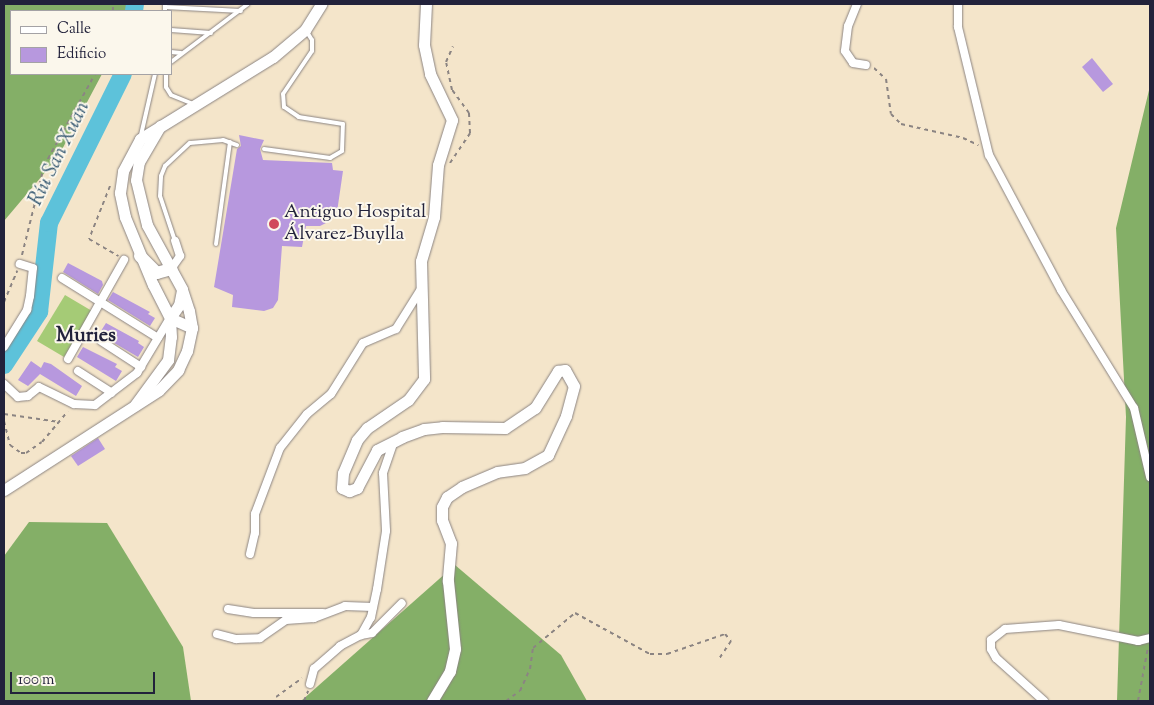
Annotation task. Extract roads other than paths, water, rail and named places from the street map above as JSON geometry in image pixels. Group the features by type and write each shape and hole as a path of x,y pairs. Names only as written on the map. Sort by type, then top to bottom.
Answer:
{"main road":[{"path":"140,256 157,274 171,269"}],"street":[{"path":"135,405 168,360 170,318 140,256 120,194 124,171 140,139 160,124 273,57 305,30 321,4"},
{"path":"426,4 424,45 430,74 452,120 437,173 434,217 422,261 424,379 408,400 367,428 356,440 343,473 342,488 349,491 357,488 377,450 394,441 424,429 505,428 535,408 558,371 565,370 574,386 566,416 548,455 525,468 497,472 462,487 447,497 442,507 442,520 451,542 448,581 455,649 450,671 432,701"},
{"path":"857,4 848,26 844,51 853,63 866,65"},
{"path":"958,4 958,27 989,155 1061,290 1134,408 1150,477"},
{"path":"4,490 159,390 178,370 187,351 192,328 182,288 147,225 136,180 139,162 160,124"},
{"path":"171,269 180,256 175,241"},
{"path":"68,359 124,260"},
{"path":"4,348 27,310 30,296 33,268 20,264"},
{"path":"62,278 158,338"},
{"path":"250,554 255,533 255,514 280,448 306,414 331,394 363,343 396,329 422,287"},
{"path":"4,385 18,397 28,396 39,387 74,404 95,405 141,368 179,305 182,288"},
{"path":"170,318 192,328"},
{"path":"101,341 141,368"},
{"path":"78,371 112,393"},
{"path":"361,635 373,607 386,531 383,473 394,441"},
{"path":"310,684 314,669 340,646 361,635 372,633 402,603"},
{"path":"217,634 236,639 260,638 286,620 314,618 345,606 373,607"},
{"path":"228,609 254,613 328,613"},
{"path":"1044,701 996,658 991,649 991,640 1005,629 1059,625 1149,639"}],"lane":[{"path":"172,61 248,4"},
{"path":"165,7 241,11"},
{"path":"172,30 211,33"},
{"path":"264,149 330,158 342,151 343,124 299,117 284,108 283,94 312,51 312,40 305,30"},
{"path":"172,52 181,53"},
{"path":"140,139 155,75"},
{"path":"166,75 166,88 171,96 194,104"},
{"path":"216,244 230,142"},
{"path":"175,241 160,196 161,176 165,166 190,143 230,142 237,144"}],"waterway":[{"name":"Ríu San Xuan","path":"134,10 135,4"},
{"name":"Ríu San Xuan","path":"4,365 39,312 49,223 123,75"}],"place":[{"name":"Antiguo Hospital Álvarez-Buylla","path":"274,224"}],"district":[{"name":"Muries","path":"86,336"}]}
